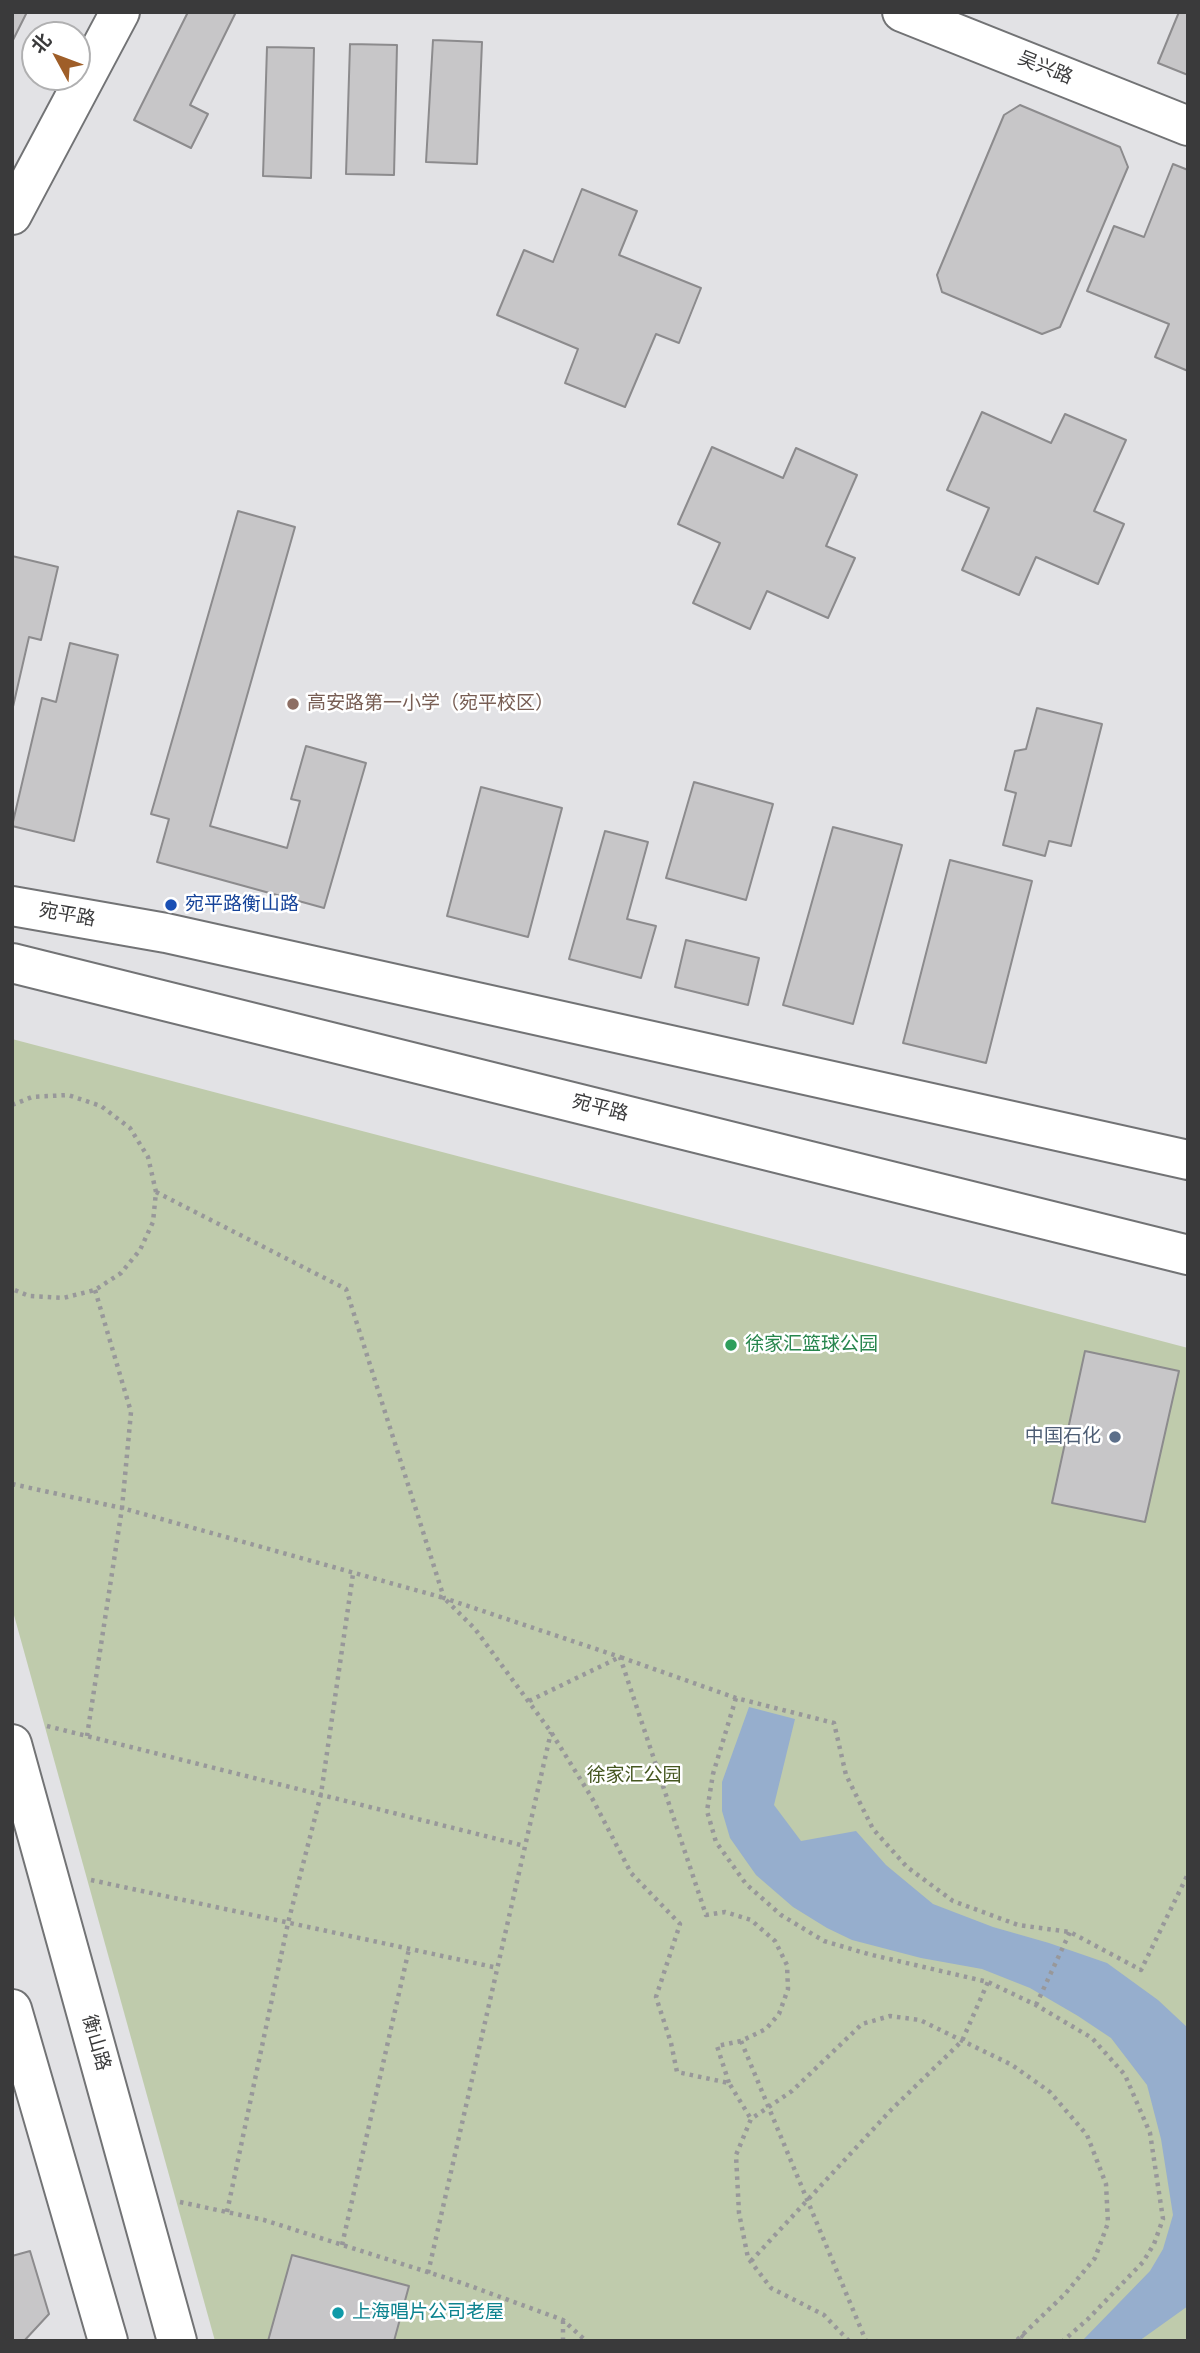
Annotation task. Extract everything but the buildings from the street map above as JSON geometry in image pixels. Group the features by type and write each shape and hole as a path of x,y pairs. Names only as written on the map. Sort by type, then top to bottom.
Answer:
{"main road":[{"path":"12,215 120,12"},
{"name":"吴兴路","path":"902,12 1188,126"},
{"name":"宛平路","path":"12,906 166,933 1188,1160"},
{"name":"宛平路","path":"12,963 1188,1255"},
{"name":"衡山路","path":"25,1734 47,1871 177,2341"},
{"path":"12,2009 108,2341"}],"path":[{"path":"12,1105 32,1097 68,1095 102,1106 130,1128 148,1157 156,1192 153,1223 140,1250 121,1273 95,1290 63,1298 30,1296 12,1289"},
{"path":"156,1192 346,1289 444,1598 475,1629 551,1732 592,1798 631,1873 680,1924 656,1997 671,2043 677,2073 729,2083"},
{"path":"87,1736 122,1508 131,1412 95,1290"},
{"path":"12,1484 122,1508 444,1598 736,1698 834,1723 846,1775 873,1829 907,1867 953,1901 1018,1924 1070,1932 1141,1970 1188,1874"},
{"path":"227,2212 288,1923 321,1794 353,1574"},
{"path":"529,1701 621,1657"},
{"path":"621,1657 706,1915 725,1912 751,1920 775,1941 787,1965 788,1989 779,2014 766,2029 741,2041 717,2046 729,2083 751,2119"},
{"path":"736,1698 713,1774 707,1811 716,1842 746,1884 781,1915 824,1941 988,1982 1036,2006 1092,2038 1125,2075 1150,2133 1163,2219 1154,2244 1143,2263 1063,2341"},
{"path":"428,2273 551,1732"},
{"path":"25,1734 87,1736 525,1846"},
{"path":"47,1871 498,1968"},
{"path":"1036,2006 1070,1932"},
{"path":"342,2245 409,1949"},
{"path":"751,2261 891,2109 962,2041 988,1982"},
{"path":"849,2341 824,2315 771,2288 748,2258 739,2213 736,2155 751,2119 792,2091 862,2024 890,2016 920,2020 1012,2065 1050,2092 1087,2135 1106,2184 1108,2222 1095,2258 1065,2294 1016,2341"},
{"path":"741,2041 866,2341"},
{"path":"138,2193 264,2220 428,2273 563,2320 586,2341"},
{"path":"563,2320 563,2341"},
{"path":"1021,2335 1028,2341"}],"green space":[{"name":"徐家汇公园","path":"12,1039 1188,1348 1188,2341 215,2341 12,1608"}],"water":[{"path":"749,1707 795,1719 774,1805 801,1841 856,1831 886,1865 933,1904 993,1927 1107,1963 1158,2000 1188,2028 1188,2306 1139,2341 1082,2341 1150,2271 1163,2249 1173,2215 1161,2139 1147,2085 1111,2038 1030,1988 982,1969 921,1958 852,1940 793,1907 756,1875 730,1838 722,1811 722,1782"}],"place":[{"name":"高安路第一小学（宛平校区）","path":"293,704"},
{"name":"宛平路衡山路","path":"171,905"},
{"name":"徐家汇篮球公园","path":"731,1345"},
{"name":"中国石化","path":"1115,1437"},
{"name":"上海唱片公司老屋","path":"338,2313"}]}
